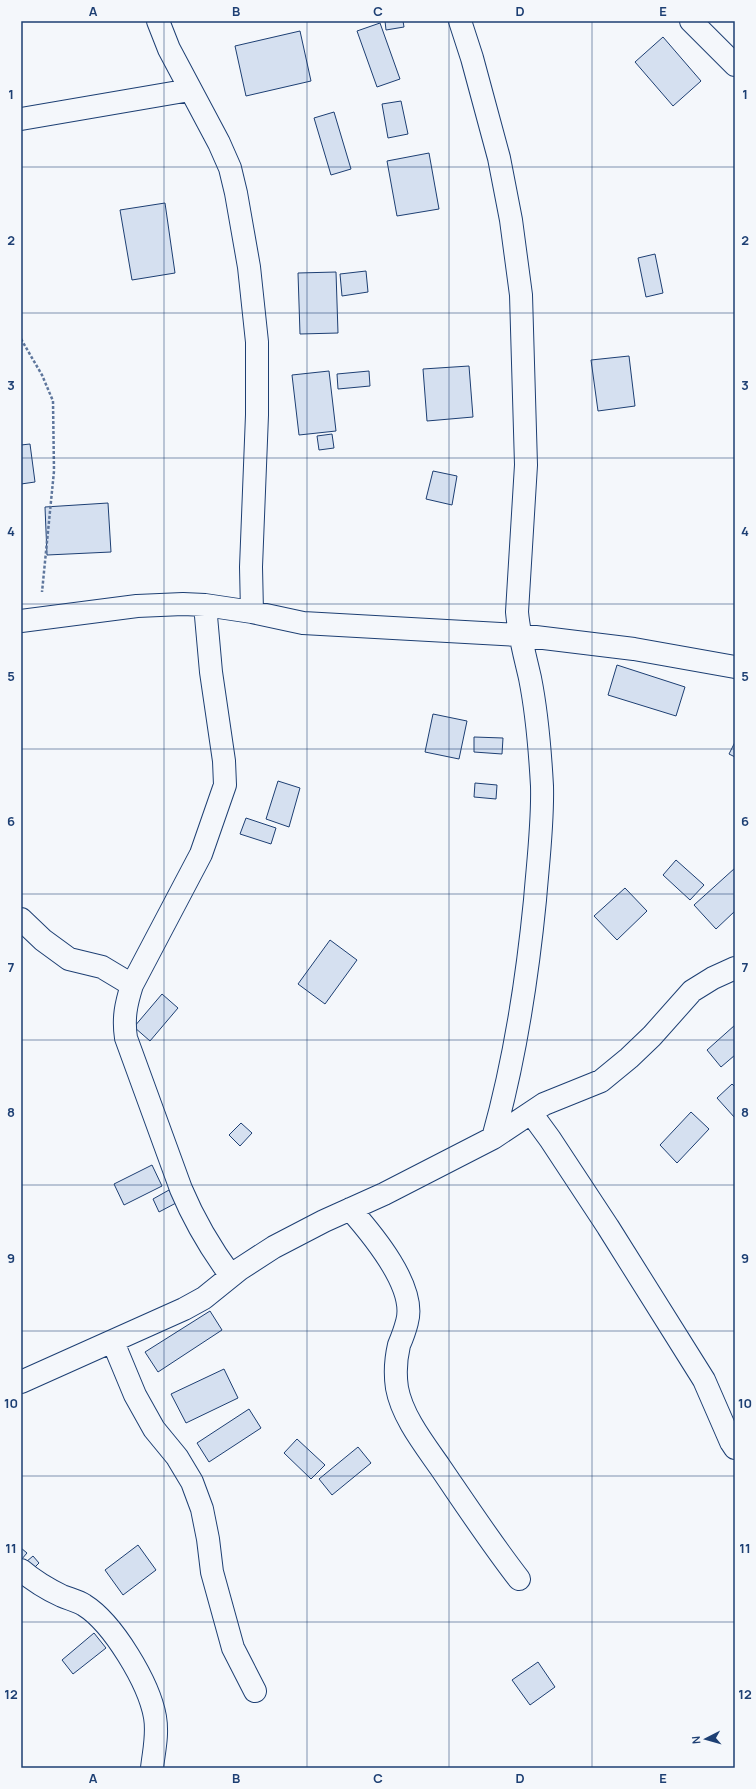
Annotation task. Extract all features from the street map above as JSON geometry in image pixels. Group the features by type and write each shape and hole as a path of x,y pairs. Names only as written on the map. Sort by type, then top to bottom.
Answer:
{"street":[{"path":"158,21 169,49 219,143 230,168 236,193 254,306 257,415 251,566 252,612"},
{"path":"460,21 472,58 499,158 511,220 521,295 526,465 517,612 519,635 530,678 536,719 542,786 541,836 527,977 507,1090 493,1138"},
{"path":"691,21 735,65"},
{"path":"21,119 190,90"},
{"path":"29,620 137,606 184,604 205,605 252,612 303,623 519,635 634,649 735,667"},
{"path":"205,605 211,672 224,761 225,785 211,829 201,854 132,985 126,1004 124,1018 126,1038 188,1207 212,1249 231,1276"},
{"path":"21,919 57,952 69,959 102,967 132,985"},
{"path":"21,1382 184,1309 209,1295 231,1276 274,1247 493,1138 531,1113 561,1097 601,1081 629,1058 652,1036 692,991 713,978 735,968"},
{"path":"531,1113 596,1208 704,1380 735,1448"},
{"path":"350,1209 377,1240 408,1298 408,1321 399,1347 397,1363 397,1388 406,1414 488,1538 519,1579"},
{"path":"113,1342 135,1395 154,1429 177,1457 192,1482 202,1509 208,1539 212,1572 231,1642 255,1691"},
{"path":"21,1570 44,1588 83,1604 95,1613 140,1673 155,1715 156,1743 152,1768"}],"path":[{"path":"21,339 42,375 53,401 54,427 54,471 46,565 29,620"}],"building":[{"path":"385,21 403,21 404,27 386,30"},
{"path":"380,23 400,79 377,87 357,31"},
{"path":"300,31 311,81 246,96 235,46"},
{"path":"663,37 701,81 673,106 635,62"},
{"path":"401,101 408,134 388,138 382,104"},
{"path":"334,112 351,169 331,175 314,118"},
{"path":"429,153 439,209 397,216 387,161"},
{"path":"165,203 175,273 132,280 120,210"},
{"path":"655,254 663,293 646,297 638,258"},
{"path":"366,271 368,292 342,296 340,274"},
{"path":"336,272 338,333 300,334 298,273"},
{"path":"629,356 635,406 598,411 591,360"},
{"path":"469,366 473,417 427,421 423,369"},
{"path":"329,371 336,431 299,435 292,375"},
{"path":"369,371 370,386 338,389 337,374"},
{"path":"332,434 334,448 319,450 317,436"},
{"path":"30,444 35,482 21,484 21,445"},
{"path":"433,471 457,476 452,505 426,499"},
{"path":"108,503 111,552 47,555 45,507"},
{"path":"617,665 685,687 676,716 608,695"},
{"path":"433,714 467,721 459,759 425,752"},
{"path":"474,737 503,738 502,754 474,752"},
{"path":"735,742 735,757 729,754"},
{"path":"278,781 300,788 289,827 266,819"},
{"path":"475,783 497,785 496,799 474,797"},
{"path":"246,818 276,828 271,844 240,834"},
{"path":"676,860 704,885 690,900 663,875"},
{"path":"735,868 735,911 716,929 694,905"},
{"path":"625,888 647,911 617,940 594,916"},
{"path":"330,940 357,960 325,1004 298,984"},
{"path":"162,994 178,1008 150,1041 134,1027"},
{"path":"735,1025 735,1055 721,1067 707,1050"},
{"path":"732,1084 735,1087 735,1118 717,1098"},
{"path":"691,1112 709,1129 677,1163 660,1145"},
{"path":"241,1123 252,1133 240,1146 229,1135"},
{"path":"152,1165 162,1186 124,1205 114,1184"},
{"path":"169,1190 176,1203 159,1212 153,1199"},
{"path":"210,1311 222,1330 158,1372 145,1352"},
{"path":"224,1369 238,1398 186,1423 171,1394"},
{"path":"249,1409 261,1428 209,1462 197,1443"},
{"path":"297,1439 325,1465 311,1479 284,1453"},
{"path":"358,1447 371,1463 332,1495 319,1479"},
{"path":"138,1545 156,1570 123,1595 105,1570"},
{"path":"21,1548 27,1553 21,1560"},
{"path":"33,1556 39,1563 32,1570 26,1562"},
{"path":"94,1633 106,1648 73,1674 62,1660"},
{"path":"538,1662 555,1687 530,1705 512,1680"}]}
